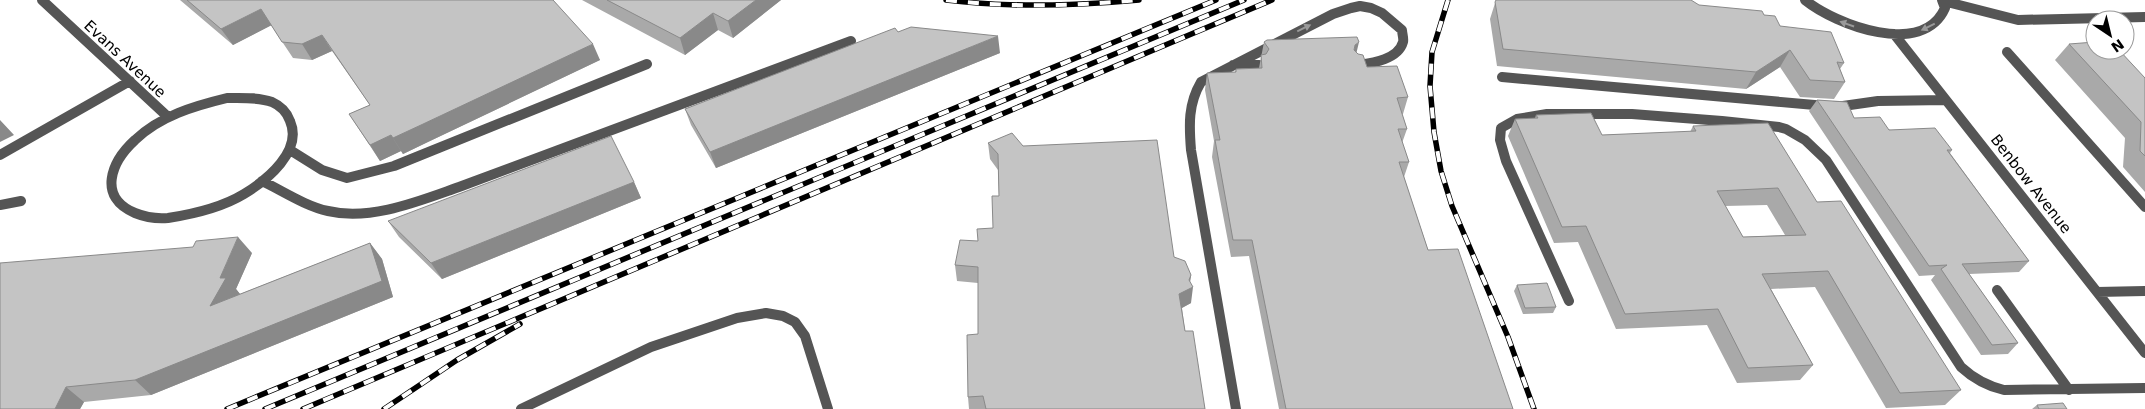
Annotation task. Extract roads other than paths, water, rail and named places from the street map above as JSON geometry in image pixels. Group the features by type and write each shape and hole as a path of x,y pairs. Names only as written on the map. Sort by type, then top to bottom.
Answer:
{"lane":[{"name":"Evans Avenue","path":"42,0 168,117"},
{"path":"1806,0 1835,20 1864,30 1894,34 1920,31 1937,22 1944,8 1942,0 2018,20 2145,17"},
{"path":"1236,409 1191,150 1192,96 1201,82 1229,66 1334,14 1360,6 1382,13 1402,30 1403,42 1395,53 1382,61 1357,65"},
{"name":"Benbow Avenue","path":"1894,34 2145,353"},
{"path":"262,181 327,211 371,211 397,206 428,198 851,41"},
{"path":"2007,52 2145,208"},
{"path":"290,150 322,170 348,178 394,166 647,64"},
{"path":"1229,66 1259,65"},
{"path":"1502,77 1826,106 1843,106 1878,101 1946,100"},
{"path":"0,156 130,81"},
{"path":"226,98 254,98 273,103 288,114 294,130 290,150 276,169 262,181 228,202 193,214 162,218 138,215 118,205 110,191 112,171 124,151 143,133 168,117 202,104 226,98"},
{"path":"1569,301 1506,161 1499,138 1501,128 1508,121 1521,117 1547,114 1617,112 1779,127 1794,132 1806,140 1826,160 1961,368 1975,381 1989,387 2004,390 2145,388"},
{"path":"0,205 21,201"},
{"path":"1997,290 2069,390"},
{"path":"2097,292 2145,292"},
{"path":"521,409 652,347 737,318 766,313 783,316 795,322 805,336 828,409"}],"railway":[{"path":"946,0 970,3 1042,5 1091,4 1139,0"},
{"path":"227,409 1216,0"},
{"path":"265,409 1244,0"},
{"path":"303,409 1272,0"},
{"path":"1448,0 1432,52 1430,86 1434,132 1441,171 1452,206 1508,337 1534,409"},
{"path":"384,409 457,360 520,324"}]}
